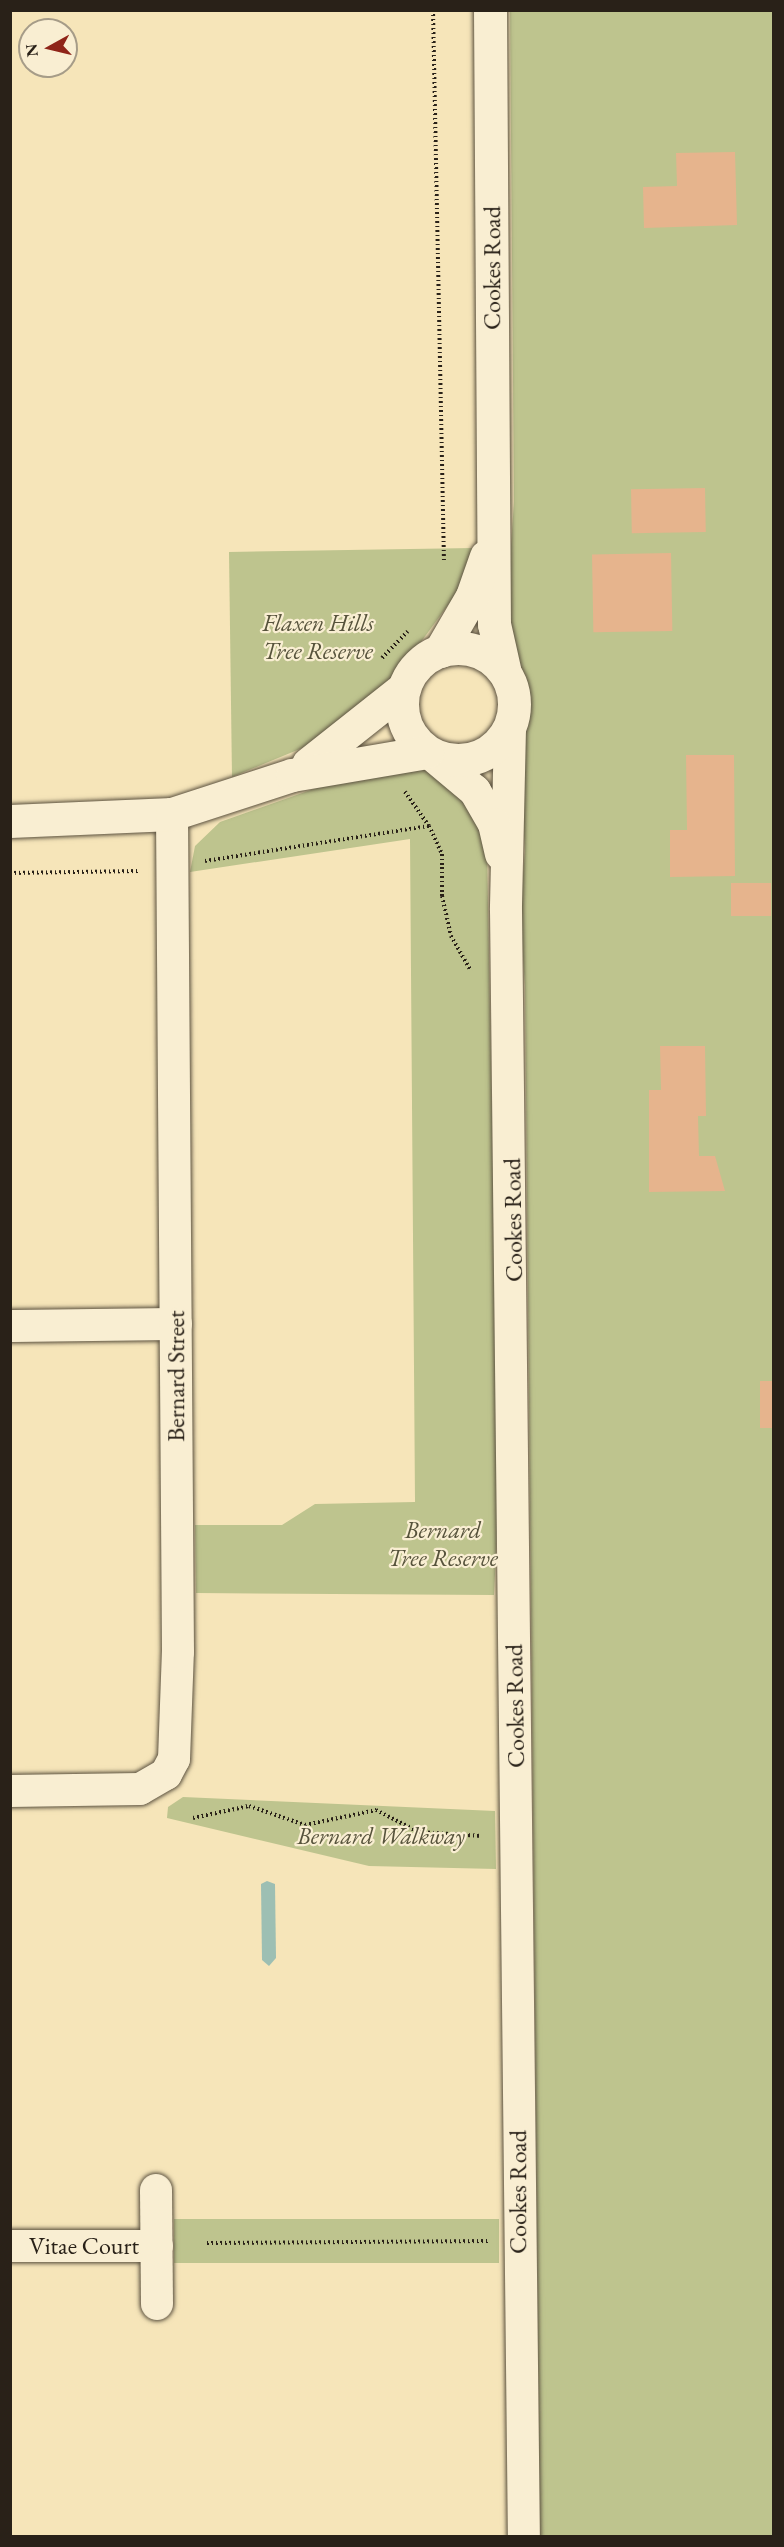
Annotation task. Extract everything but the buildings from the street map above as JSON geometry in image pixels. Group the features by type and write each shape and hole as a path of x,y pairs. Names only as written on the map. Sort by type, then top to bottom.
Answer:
{"street":[{"name":"Cookes Road","path":"490,10 494,624 506,673"},
{"name":"Cookes Road","path":"440,651 472,596 494,525"},
{"path":"10,821 172,814 292,775 388,756 429,753 449,760 476,758 499,744 510,729 514,697 506,673 477,651 440,651 424,659 404,688 344,741 292,775"},
{"path":"404,688 405,724 429,753"},
{"name":"Cookes Road","path":"510,729 507,876 518,2241 524,2536"},
{"name":"Cookes Road","path":"429,753 475,791 494,825 507,876"},
{"name":"Bernard Street","path":"10,1791 140,1790 166,1774 174,1759 176,1324 172,814"},
{"path":"10,1326 176,1324"},
{"name":"Vitae Court","path":"156,2190 157,2304"},
{"name":"Vitae Court","path":"10,2246 157,2246"}],"path":[{"path":"433,10 443,576"},
{"path":"380,660 414,626"},
{"path":"10,873 172,867 429,826 414,810 388,756"},
{"path":"193,1818 249,1806 305,1825 376,1810 419,1832 488,1837"},
{"path":"207,2243 518,2241"}],"green space":[{"path":"510,11 773,11 773,2536 540,2536 525,986 520,914 525,851 518,743 530,709 514,659 507,603 514,502"},
{"name":"Flaxen Hills Tree Reserve","path":"473,548 465,582 387,688 312,744 232,777 229,552"},
{"name":"Bernard Tree Reserve","path":"376,767 432,769 463,789 487,850 499,1491 494,1595 196,1593 195,1525 282,1525 315,1504 415,1502 410,839 190,872 195,846 220,822"},
{"name":"Bernard Walkway","path":"183,1797 495,1811 496,1869 369,1866 167,1818 168,1807"},
{"path":"174,2219 499,2219 499,2263 174,2263"}],"water":[{"path":"267,1881 275,1884 276,1958 269,1966 262,1960 261,1884"}]}
